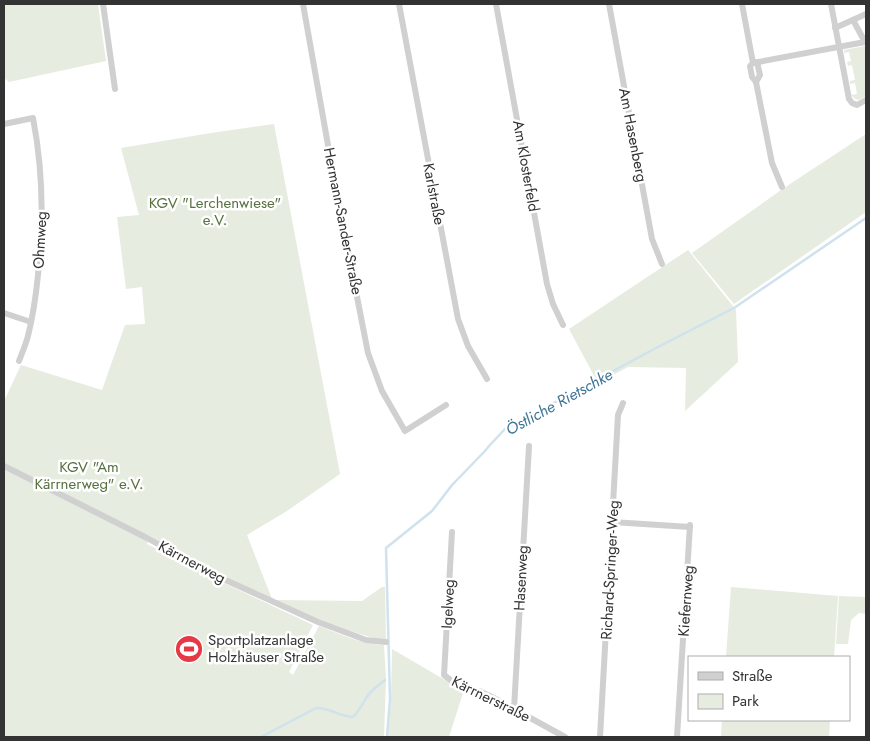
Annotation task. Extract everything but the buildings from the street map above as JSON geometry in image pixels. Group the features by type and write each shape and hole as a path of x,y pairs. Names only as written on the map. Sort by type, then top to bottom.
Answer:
{"street":[{"path":"103,4 115,89"},
{"name":"Hermann-Sander-Straße","path":"303,4 334,179 368,353 382,391 405,430 446,405"},
{"name":"Karlstraße","path":"399,4 458,319 468,346 487,379"},
{"name":"Am Klosterfeld","path":"496,4 547,284 553,304 563,326"},
{"name":"Am Hasenberg","path":"608,4 652,239 662,264"},
{"path":"742,4 755,62"},
{"path":"831,4 849,99 852,103 857,104 866,100"},
{"path":"835,28 866,14"},
{"path":"782,187 772,163 756,82 752,77 750,66 755,62 865,42 853,20"},
{"name":"Ohmweg","path":"4,124 32,118 38,143 42,198 36,294 28,336 19,361"},
{"path":"4,313 31,322"},
{"name":"Richard-Springer-Weg","path":"600,737 618,415 624,403"},
{"name":"Hasenweg","path":"514,709 529,446"},
{"name":"Kärrnerweg","path":"4,466 147,538 210,573 318,622 366,640 386,642"},
{"name":"Kiefernweg","path":"612,522 690,526 677,737"},
{"name":"Igelweg","path":"444,675 452,532"},
{"name":"Kärrnerstraße","path":"444,675 457,685 468,690 479,691 565,737"}],"green space":[{"path":"4,4 98,4 106,61 9,82 4,78"},
{"path":"865,46 866,96 859,100 851,95 857,94 855,83 850,84 850,81 855,80 852,65 848,66 847,62 851,61 849,52 844,53 844,50"},
{"path":"274,124 340,474 287,511 247,535 272,599 210,570 149,538 147,544 209,576 313,625 289,672 293,675 319,626 359,641 384,645 386,678 384,737 4,737 4,401 21,365 102,390 125,325 145,324 142,287 126,289 117,217 139,215 121,148"},
{"path":"866,134 866,212 734,304 692,253 784,188"},
{"path":"688,250 736,310 738,362 685,411 686,368 628,367 598,383 569,329"},
{"path":"382,587 385,587 386,640 343,629 275,600 362,601"},
{"path":"731,587 838,596 834,656 726,656"},
{"path":"839,596 866,597 866,614 859,613 851,620 848,644 836,644"},
{"path":"392,649 445,680 463,693 449,737 388,737"},
{"path":"722,721 830,721 829,737 721,737"}],"waterway":[{"name":"Östliche Rietschke","path":"387,737 390,699 386,548 432,511 452,485 505,429 734,308 866,218"},
{"path":"261,737 316,708 353,717 369,694 385,680"}],"place":[{"name":"Sportplatzanlage Holzhäuser Straße","path":"189,649"}],"park label":[{"name":"KGV \"Lerchenwiese\" e.V.","path":"215,212"},
{"name":"KGV \"Am Kärrnerweg\" e.V.","path":"89,476"}]}
